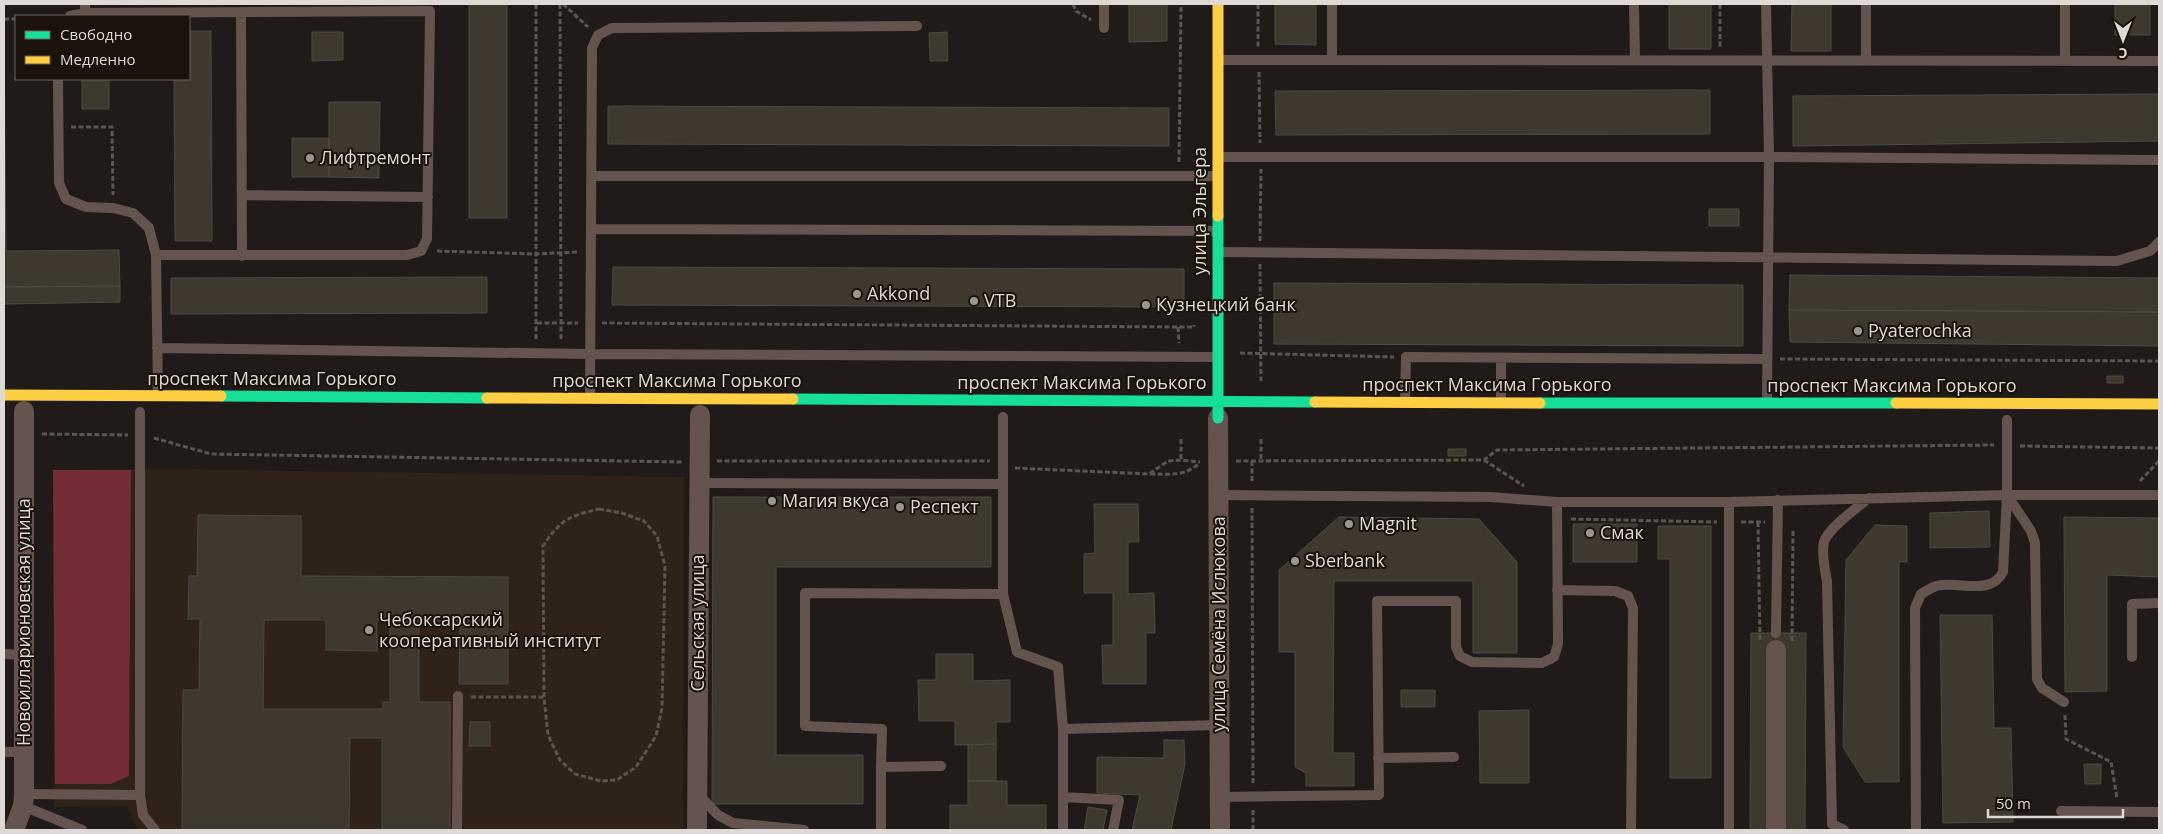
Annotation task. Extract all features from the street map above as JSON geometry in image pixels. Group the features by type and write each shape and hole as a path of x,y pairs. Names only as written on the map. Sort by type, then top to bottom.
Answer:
{"main road":[{"name":"улица Эльгера","path":"1218,4 1218,414"},
{"name":"проспект Максима Горького","path":"4,394 590,402 700,411 1218,414 1405,402 1767,407 2159,404"}],"street":[{"name":"Новоилларионовская улица","path":"14,830 23,800 23,411"},
{"name":"Сельская улица","path":"697,830 700,411"},
{"name":"улица Семёна Ислюкова","path":"1218,414 1220,830"},
{"path":"1776,641 1776,830"}],"lane":[{"path":"1104,4 1104,28"},
{"path":"1332,4 1332,60"},
{"path":"1634,4 1635,59"},
{"path":"1766,4 1769,156 1767,407"},
{"path":"1866,4 1866,60"},
{"path":"2065,4 2065,60"},
{"path":"72,15 85,8 241,12 430,11 427,239 421,251 407,255 156,255"},
{"path":"241,12 242,256"},
{"path":"590,402 592,48 598,35 612,28 917,26"},
{"path":"1218,60 2159,61"},
{"path":"58,80 59,183 66,199 86,207 113,208 133,213 148,228 156,255 158,396"},
{"path":"1218,156 1769,156 2159,160"},
{"path":"591,176 1218,176"},
{"path":"242,195 428,197"},
{"path":"591,229 1218,231"},
{"path":"1218,252 2118,261 2150,250 2159,242"},
{"path":"157,348 561,354 1218,357"},
{"path":"1405,402 1406,357 1767,359"},
{"path":"1501,358 1501,402"},
{"path":"140,412 140,795 143,815 154,830"},
{"path":"1003,417 1003,594 1017,652 1058,667 1063,729 1063,830"},
{"path":"1916,830 1915,608 1921,594 1936,586 1988,585 1998,581 2003,572 2007,495 2007,420"},
{"path":"699,483 1003,484"},
{"path":"1218,495 1491,497 1557,502 1730,502 2007,495 2159,495"},
{"path":"2007,495 2031,531 2035,543 2037,679 2042,688 2064,702"},
{"path":"1844,830 1832,824 1827,581 1824,563 1824,542 1829,533 1869,498"},
{"path":"1776,641 1778,500"},
{"path":"1220,797 1379,795 1377,601 1456,601 1456,647 1460,656 1472,662 1542,663 1554,657 1558,644 1557,502"},
{"path":"1729,830 1730,502"},
{"path":"1557,590 1615,591 1628,596 1633,608 1631,830"},
{"path":"881,830 882,729 805,726 805,593 1003,594"},
{"path":"2132,657 2132,604 2159,604"},
{"path":"4,654 24,656"},
{"path":"457,830 458,696"},
{"path":"1063,729 1220,725"},
{"path":"4,752 24,752"},
{"path":"1378,758 1454,757"},
{"path":"882,767 941,766"},
{"path":"697,794 718,815 733,823 804,830"},
{"path":"23,800 140,795"},
{"path":"1063,797 1119,800 1113,830"},
{"path":"23,800 82,830"},
{"path":"2061,811 2159,812"}],"path":[{"path":"536,4 536,322 1178,327 1179,351"},
{"path":"561,4 598,35"},
{"path":"561,4 561,354"},
{"path":"1073,4 1076,11 1104,28"},
{"path":"1179,164 1181,4"},
{"path":"1258,4 1258,49"},
{"path":"1720,4 1720,60"},
{"path":"1258,68 1261,150"},
{"path":"58,127 112,127 113,208"},
{"path":"1260,247 1261,163"},
{"path":"421,251 536,254 591,250"},
{"path":"1260,263 1261,386"},
{"path":"1236,353 1406,357"},
{"path":"1767,359 2159,361"},
{"path":"40,434 130,435"},
{"path":"147,436 211,454 692,462"},
{"path":"1181,439 1181,460"},
{"path":"1261,439 1261,460"},
{"path":"1484,460 1497,450 1996,446"},
{"path":"2013,446 2159,448"},
{"path":"1228,462 1261,460 1484,460 1527,488"},
{"path":"707,462 995,461"},
{"path":"1149,474 1168,461 1209,462"},
{"path":"1252,461 1253,830"},
{"path":"1011,468 1112,474 1181,474 1189,472 1201,462"},
{"path":"2125,495 2159,462"},
{"path":"599,509 622,513 644,521 657,536 665,566 662,708 656,736 636,767 617,780 601,781 575,774 560,760 548,735 544,697 543,546 556,526 577,514 599,509"},
{"path":"458,696 544,697"},
{"path":"2064,702 2066,739 2111,762 2119,811"}],"shaded area":[{"name":"Чебоксарский кооперативный институт","path":"174,469 684,477 683,830 138,830 127,806 54,807 53,470"},
{"path":"53,470 131,470 129,776 111,784 55,784"}],"building":[{"path":"469,4 507,4 507,218 469,218"},
{"path":"1129,4 1167,4 1167,41 1129,42"},
{"path":"1275,4 1316,4 1316,45 1275,44"},
{"path":"1669,4 1711,4 1711,49 1669,49"},
{"path":"1792,4 1831,4 1831,51 1791,51"},
{"path":"2115,4 2150,4 2150,35 2115,35"},
{"path":"190,31 211,31 212,241 175,241 174,80 190,80"},
{"path":"312,32 343,32 343,60 312,61"},
{"path":"947,32 948,61 930,61 929,33"},
{"path":"4,47 6,251 119,250 120,286 4,287"},
{"path":"82,80 109,80 109,109 82,109"},
{"path":"1710,90 1710,134 1276,135 1275,91"},
{"path":"2159,94 2159,141 1793,146 1793,96"},
{"path":"329,102 380,102 379,178 329,177"},
{"path":"608,106 1169,108 1169,146 608,144"},
{"name":"Лифтремонт","path":"292,138 329,138 329,177 292,177"},
{"path":"1709,209 1739,209 1739,226 1709,226"},
{"path":"613,267 1184,269 1184,307 612,305"},
{"path":"1790,275 2159,278 2159,312 1789,310"},
{"path":"487,277 487,313 171,314 171,278"},
{"path":"1274,283 1743,285 1743,346 1274,344"},
{"path":"120,286 120,302 4,304 4,287"},
{"path":"1789,310 2159,312 2159,346 1790,342"},
{"path":"2107,376 2123,376 2123,383 2107,383"},
{"path":"1448,449 1466,449 1466,456 1448,456"},
{"path":"713,497 991,497 991,567 776,567 776,755 863,755 863,804 712,804"},
{"path":"1094,504 1138,504 1139,542 1128,542 1128,594 1154,593 1155,633 1146,633 1146,684 1103,684 1102,645 1113,645 1113,593 1084,593 1084,554 1095,553"},
{"path":"1989,511 1990,547 1930,548 1930,513"},
{"path":"198,515 301,516 301,576 508,577 508,684 459,684 460,621 419,621 419,702 450,702 450,830 382,830 382,738 350,738 349,830 182,830 183,690 199,690 200,619 188,619 189,576 197,576","holes":["264,620 326,620 326,650 377,651 377,620 390,620 390,702 383,702 383,709 263,709"]},
{"path":"1339,517 1479,519 1517,562 1517,653 1473,653 1473,581 1334,581 1333,753 1354,753 1354,786 1306,786 1306,773 1295,767 1295,652 1279,652 1279,570"},
{"path":"2064,517 2159,518 2159,577 2107,575 2107,691 2065,692"},
{"path":"1573,524 1637,524 1637,562 1573,562"},
{"path":"1875,525 1907,526 1907,562 1899,562 1899,782 1865,782 1843,747 1846,560"},
{"path":"1658,526 1711,526 1711,778 1670,778 1670,559 1658,559"},
{"path":"1940,615 1992,615 1994,728 2011,728 2013,822 1943,823"},
{"path":"1751,633 1806,633 1805,830 1750,830"},
{"path":"936,654 973,654 973,681 1010,680 1010,722 996,722 996,744 955,745 955,721 919,721 918,680 936,680"},
{"path":"1401,690 1435,690 1435,707 1401,707"},
{"path":"1529,710 1529,783 1480,783 1479,711"},
{"path":"470,722 490,722 490,746 469,746"},
{"path":"1164,740 1184,740 1185,764 1171,830 1132,830 1140,795 1097,793 1097,757 1164,758"},
{"path":"996,744 996,781 968,781 968,745"},
{"path":"2084,764 2101,764 2101,784 2085,784"},
{"path":"968,781 1007,781 1007,805 1046,805 1046,830 950,830 950,805 968,805"},
{"path":"1088,807 1107,810 1103,830 1084,830"}],"traffic: fast":[{"path":"1218,216 1218,418"},
{"path":"221,396 487,398"},
{"path":"793,399 1315,402"},
{"path":"1540,403 1896,403"}],"traffic: slow":[{"path":"1218,4 1218,216"},
{"path":"4,395 221,396"},
{"path":"487,398 793,399"},
{"path":"1315,402 1540,403"},
{"path":"1896,403 2159,404"}],"place":[{"name":"Лифтремонт","path":"310,158"},
{"name":"Akkond","path":"857,294"},
{"name":"VTB","path":"974,301"},
{"name":"Кузнецкий банк","path":"1146,305"},
{"name":"Pyaterochka","path":"1858,331"},
{"name":"Магия вкуса","path":"772,501"},
{"name":"Респект","path":"900,507"},
{"name":"Magnit","path":"1349,524"},
{"name":"Смак","path":"1590,533"},
{"name":"Sberbank","path":"1295,561"},
{"name":"Чебоксарский кооперативный институт","path":"369,630"}]}
